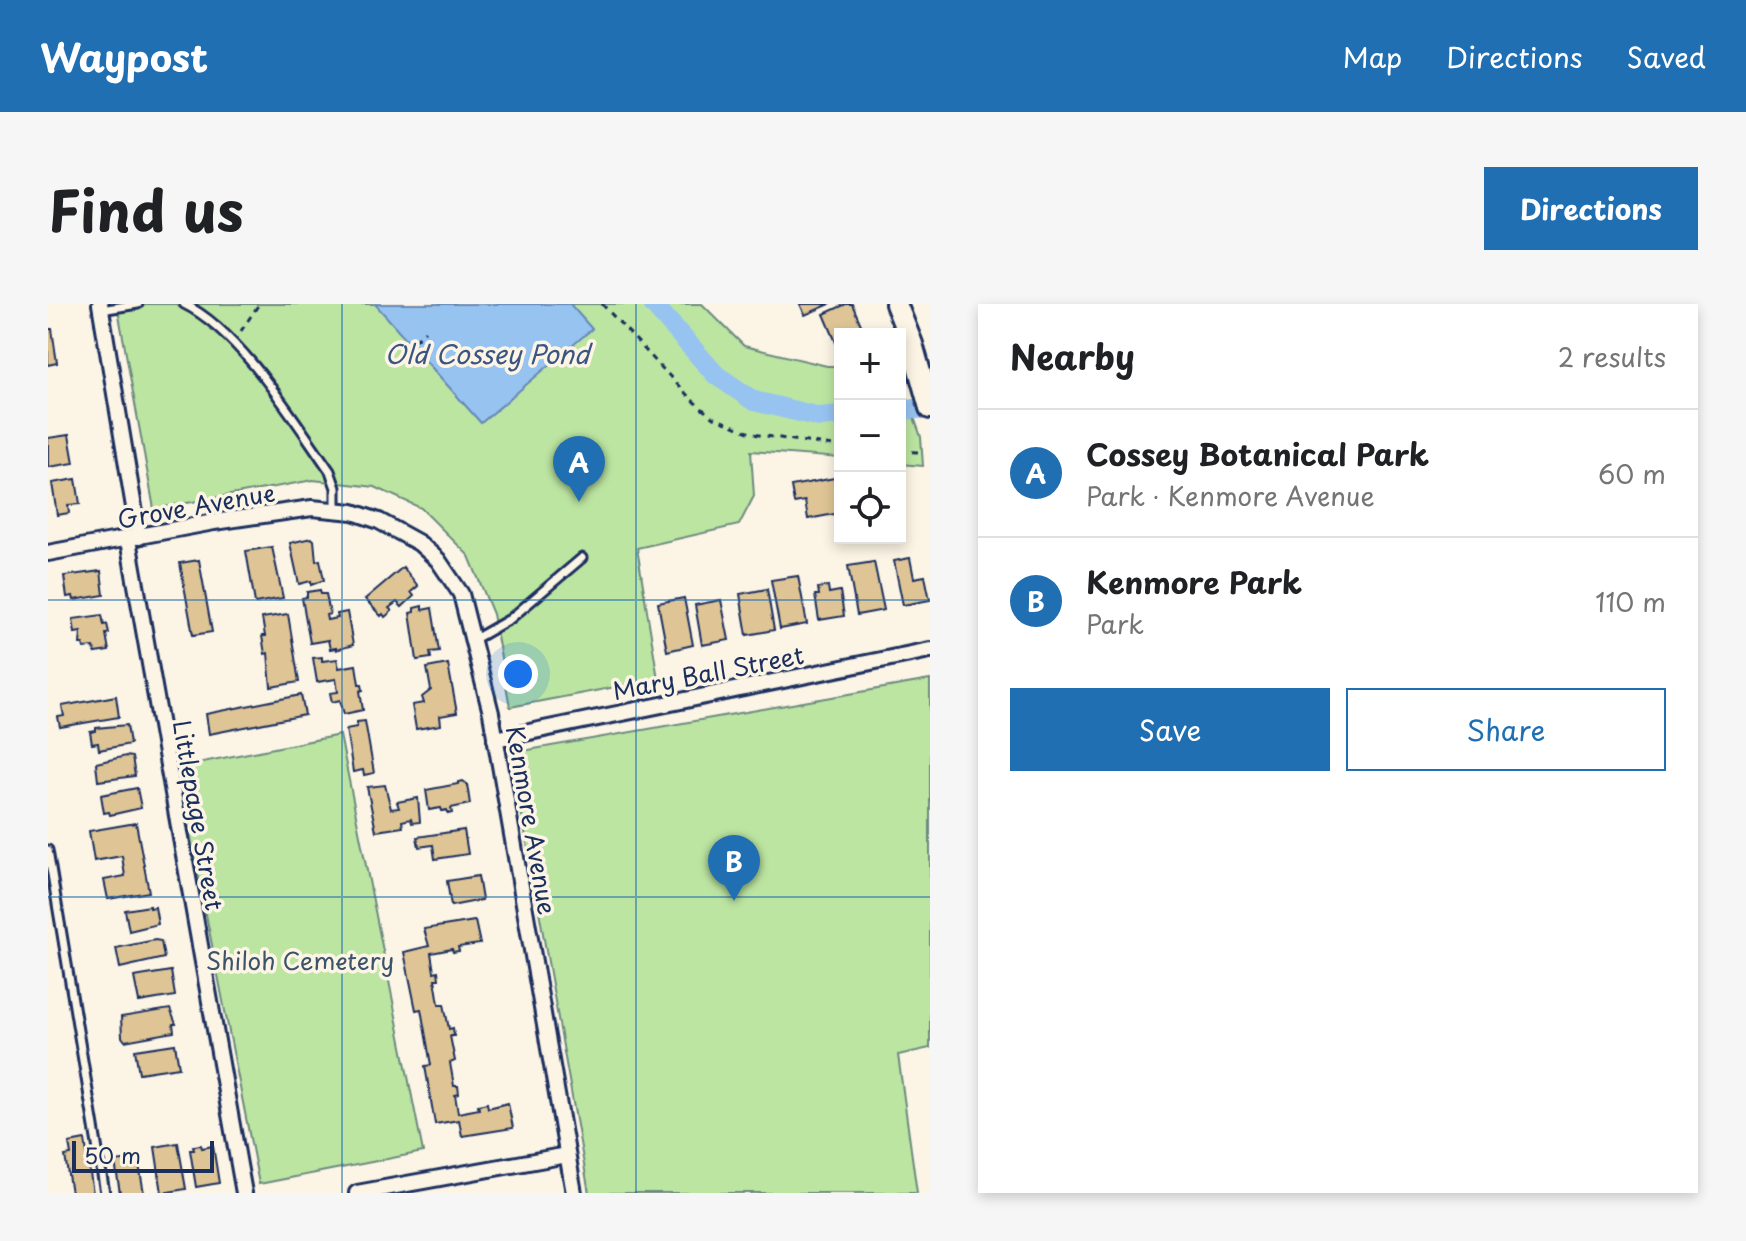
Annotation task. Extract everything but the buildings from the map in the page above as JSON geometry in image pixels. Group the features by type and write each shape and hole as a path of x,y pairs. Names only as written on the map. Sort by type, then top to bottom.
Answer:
{"street":[{"path":"896,304 924,367 928,400"},
{"name":"Littlepage Street","path":"101,307 134,539 244,1193"},
{"name":"Grove Avenue","path":"48,553 214,522 312,508 353,512"},
{"name":"Kenmore Avenue","path":"353,512 397,529 419,543 438,560 461,594 495,739 574,1193"},
{"name":"Mary Ball Street","path":"495,739 930,650"},
{"path":"357,1193 417,1188 567,1155"}],"lane":[{"path":"101,307 138,304"},
{"path":"184,304 210,320 262,377 330,471 336,488 336,510"},
{"path":"473,640 510,619 582,558"},
{"path":"48,850 105,1193"}],"path":[{"path":"233,343 259,304"},
{"path":"602,304 692,400 712,417 753,434 834,446"},
{"path":"406,348 425,331"},
{"path":"906,451 919,452"}],"green space":[{"path":"117,304 702,304 744,346 834,366 834,458 751,451 754,496 739,525 637,548 658,679 510,707 493,614 469,556 421,508 375,487 313,480 154,509"},
{"path":"906,395 921,437 923,466 906,465"},
{"path":"930,680 930,1048 898,1055 917,1193 589,1193 511,753"},
{"name":"Shiloh Cemetery","path":"340,735 423,1152 259,1184 177,767"}],"water":[{"name":"Old Cossey Pond","path":"375,304 570,304 592,329 481,423"}],"waterway":[{"path":"653,304 716,375 754,401 820,417 834,416"},
{"path":"906,410 930,408"}],"place":[{"name":"Cossey Botanical Park","path":"579,502"},
{"name":"Kenmore Park","path":"734,901"}]}
